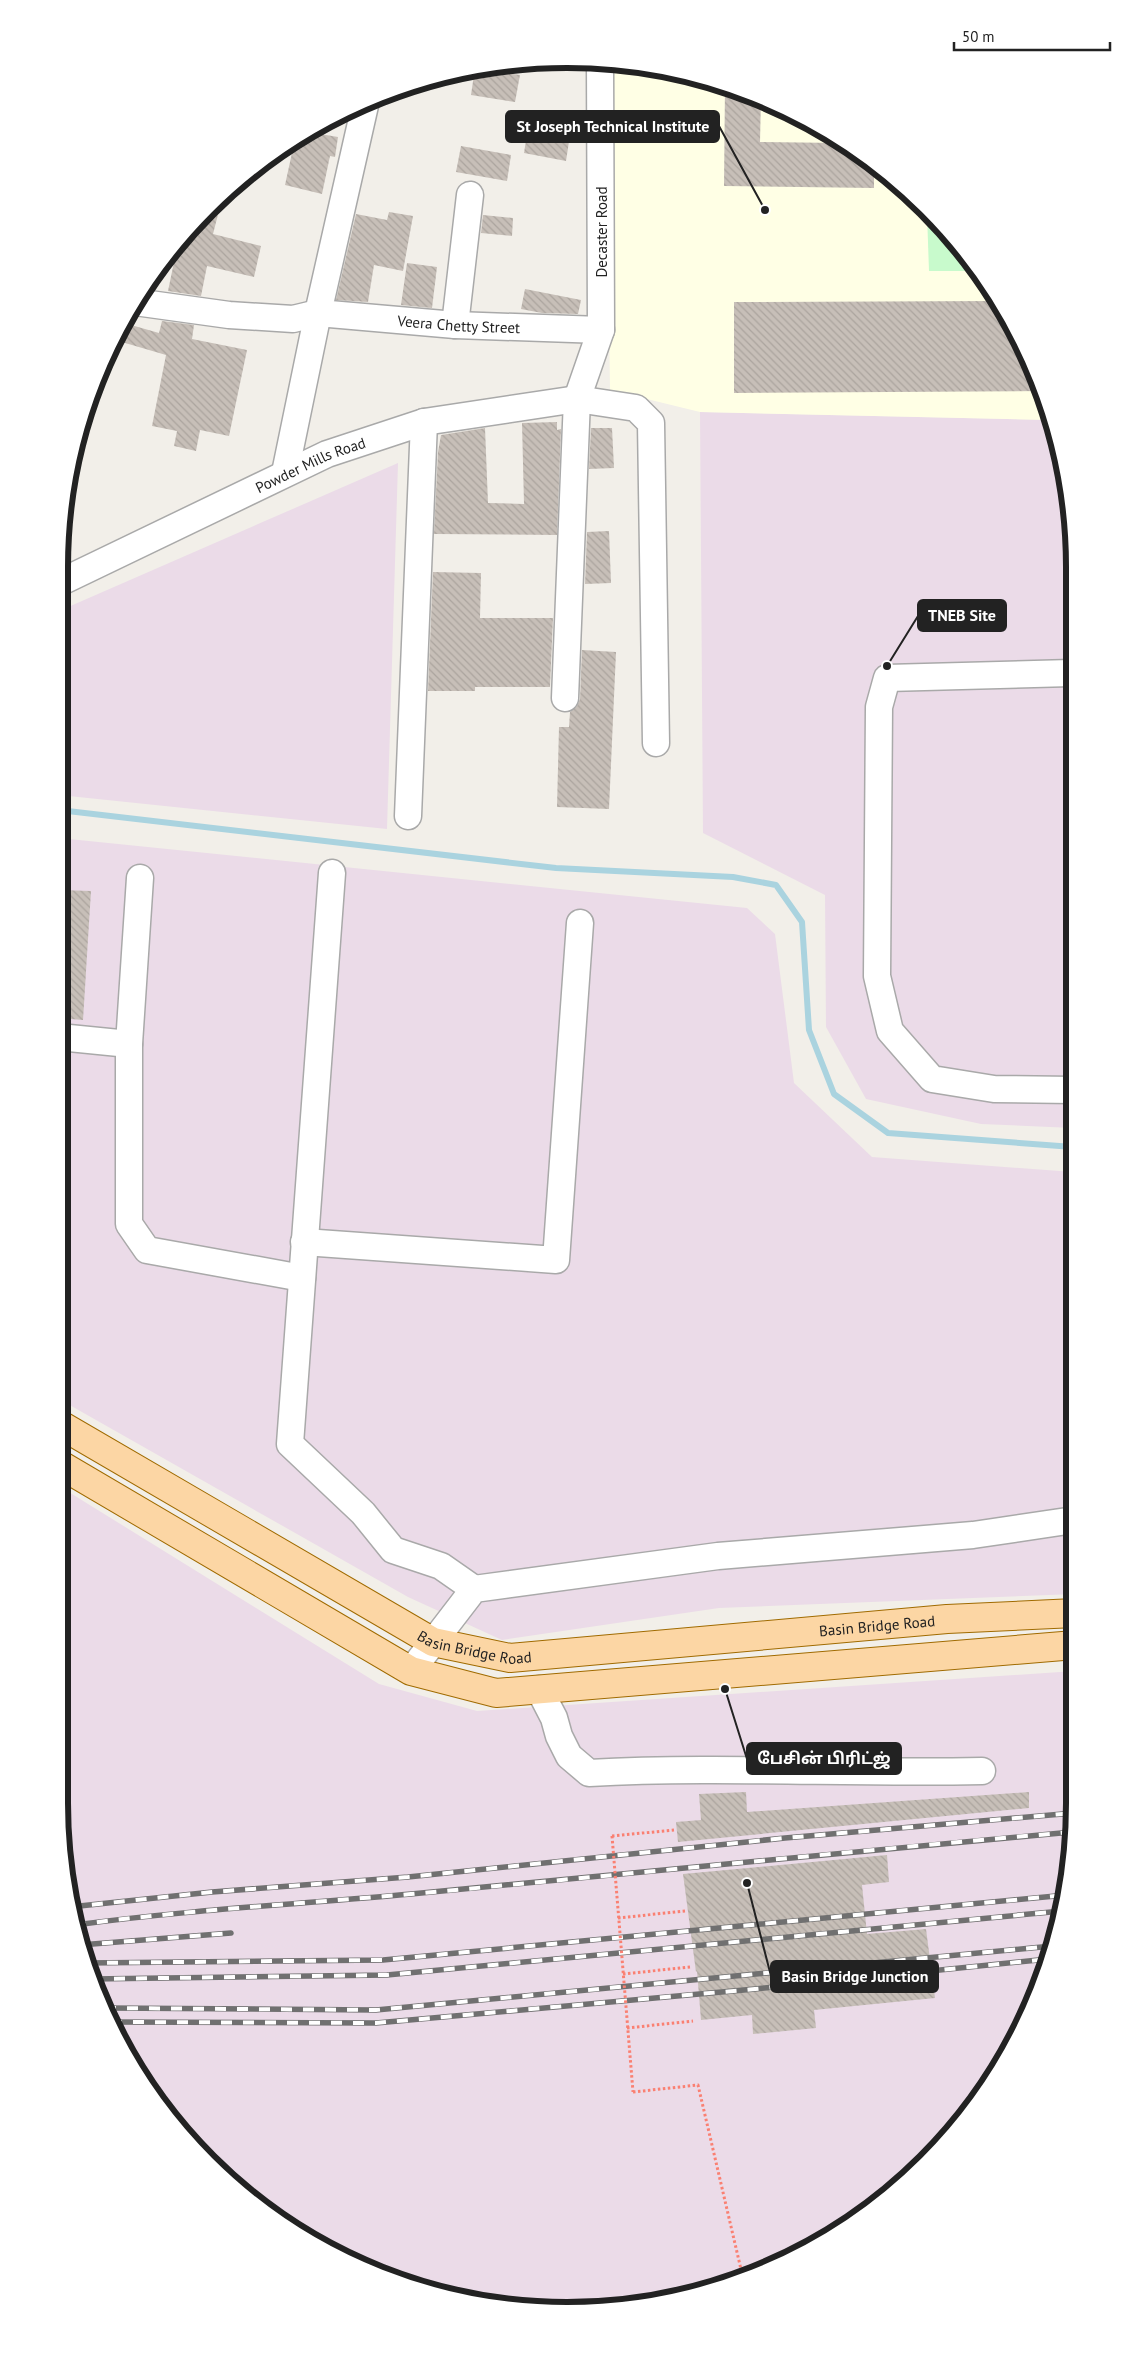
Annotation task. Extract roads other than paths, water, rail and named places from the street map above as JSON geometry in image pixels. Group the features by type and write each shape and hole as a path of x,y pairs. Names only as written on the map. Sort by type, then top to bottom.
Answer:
{"main road":[{"name":"Basin Bridge Road","path":"68,1429 433,1642 510,1658 947,1619 1066,1613"},
{"path":"68,1469 411,1671 496,1693 1066,1646"}],"street":[{"name":"Decaster Road","path":"565,698 577,399 601,330 600,69"},
{"path":"286,473 318,313 364,111"},
{"path":"455,325 470,195"},
{"name":"Veera Chetty Street","path":"143,303 229,315 293,319 318,313 455,325 601,330"},
{"name":"Powder Mills Road","path":"68,579 327,454 424,422 577,399 636,408 651,422 656,743"},
{"path":"408,816 424,422"},
{"path":"1066,673 886,678 879,707 877,976 890,1031 932,1079 994,1089 1066,1090"},
{"path":"332,874 290,1444 364,1513 393,1550 441,1566 474,1588 718,1556 973,1535 1066,1521"},
{"path":"140,878 129,1044 129,1224 147,1250 302,1278"},
{"path":"304,1242 556,1260 580,923"},
{"path":"68,1038 129,1044"},
{"path":"411,1671 474,1588"},
{"path":"539,1689 554,1718 559,1736 568,1756 589,1774 656,1770 902,1773 982,1771"}],"waterway":[{"path":"68,811 556,868 733,877 776,885 802,922 809,1030 834,1094 888,1133 1066,1146"}],"railway":[{"path":"79,1906 212,1892 408,1877 785,1838 1066,1814"},
{"path":"83,1924 201,1911 411,1894 1065,1833"},
{"path":"94,1963 383,1960 1057,1896"},
{"path":"100,1979 387,1975 1054,1912"},
{"path":"89,1944 231,1933"},
{"path":"113,2008 376,2010 1045,1947"},
{"path":"119,2022 376,2023 755,1989 1041,1960"}],"place":[{"name":"St Joseph Technical Institute","path":"765,210"},
{"name":"TNEB Site","path":"887,666"},
{"name":"பேசின் பிரிட்ஜ்","path":"725,1689"},
{"name":"Basin Bridge Junction","path":"747,1883"}]}
